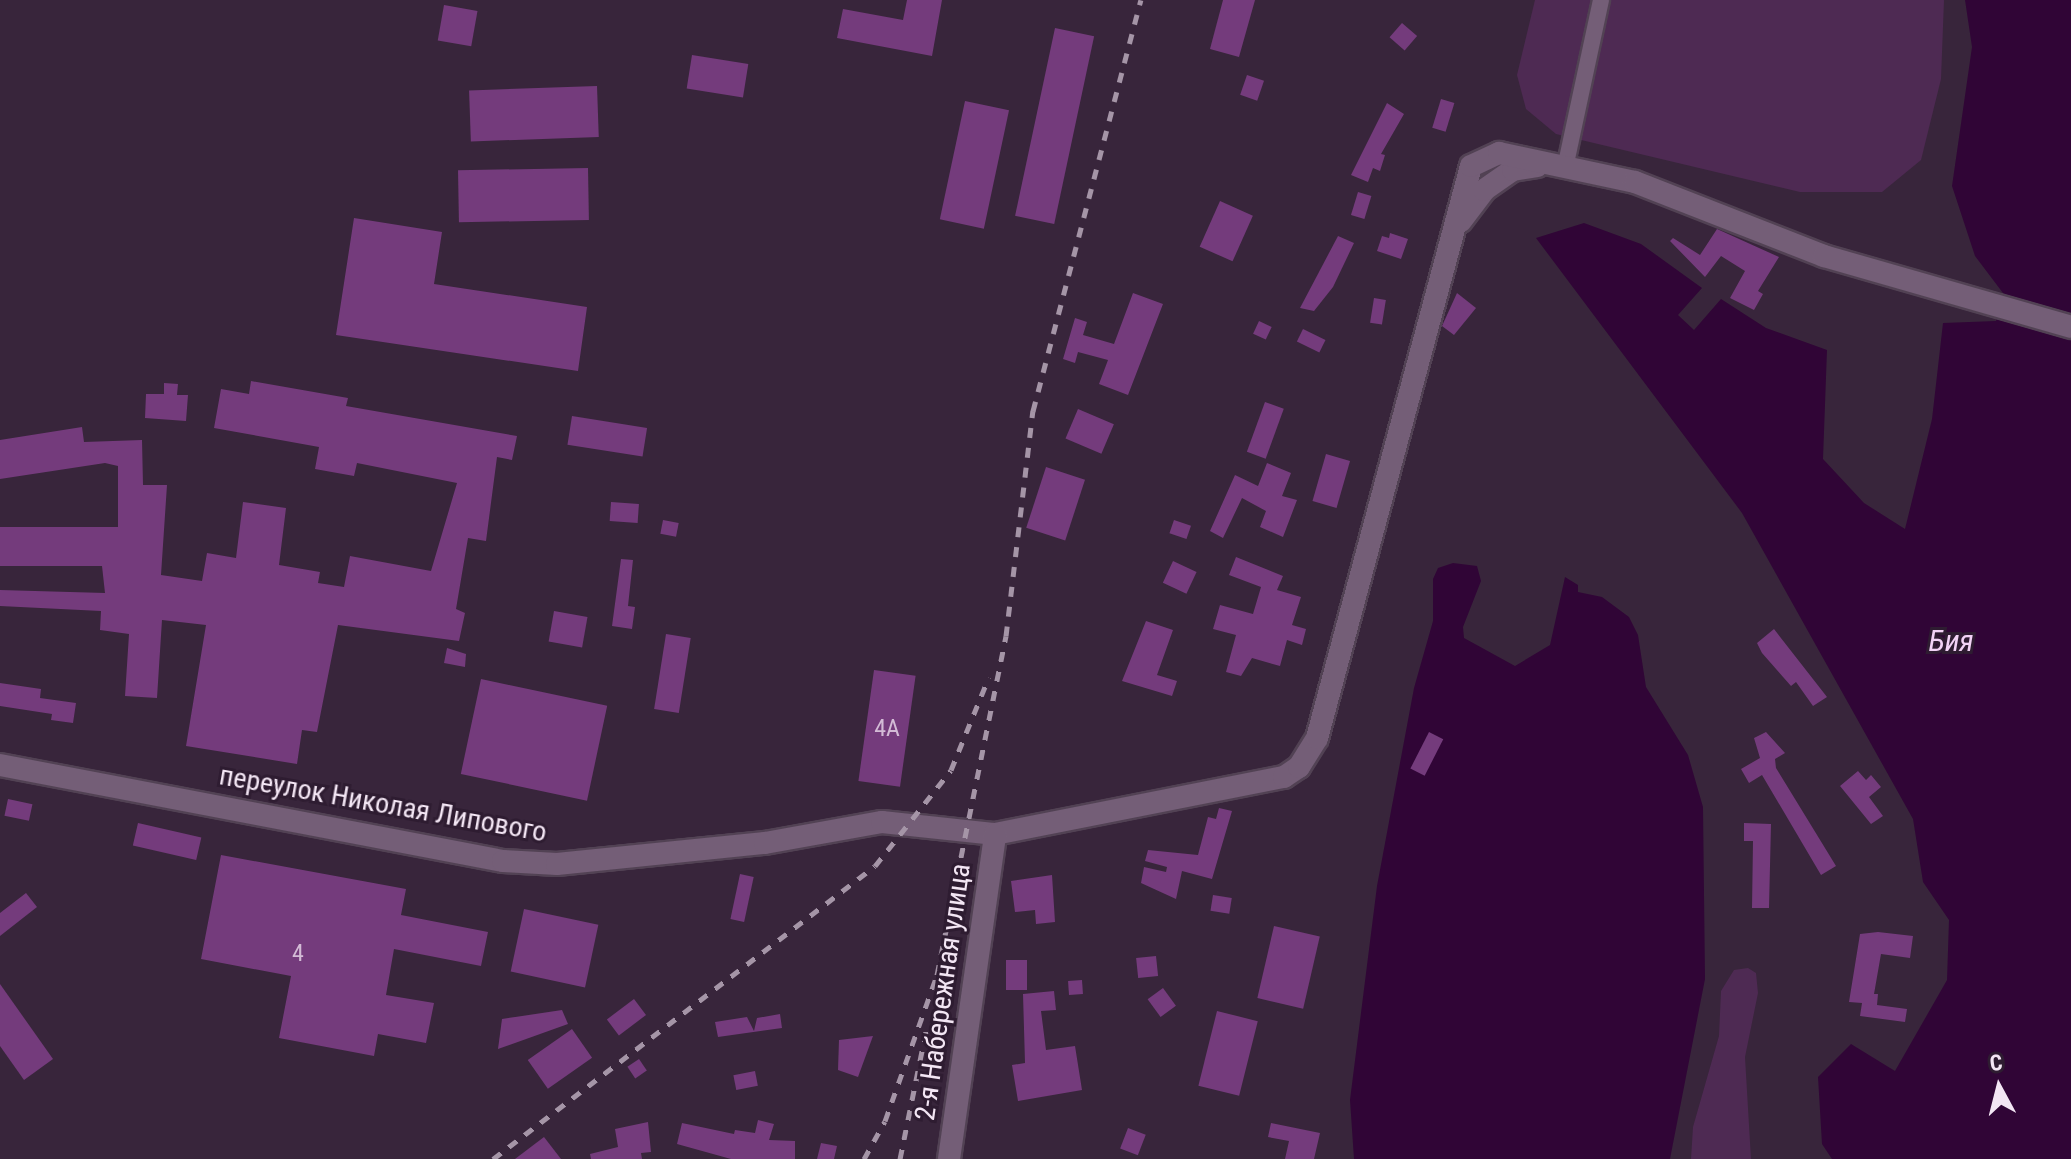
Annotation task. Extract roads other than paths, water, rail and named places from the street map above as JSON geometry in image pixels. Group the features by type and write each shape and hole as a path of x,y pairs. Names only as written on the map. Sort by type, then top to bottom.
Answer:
{"street":[{"path":"1601,0 1555,166 1635,182 1824,256 2071,327"},
{"name":"переулок Николая Липового","path":"0,765 503,861 557,864 765,843 882,822 995,834 1273,781 1299,767 1317,738 1454,232 1484,190 1513,170 1555,166"},
{"name":"2-я Набережная улица","path":"949,1159 995,834"}],"water":[{"name":"Бия","path":"1965,0 2071,0 2071,1159 1832,1159 1822,1144 1818,1077 1851,1044 1895,1071 1947,980 1949,920 1923,882 1913,819 1742,513 1536,238 1584,223 1641,244 1702,288 1678,315 1694,330 1721,299 1766,328 1827,350 1823,459 1864,503 1905,529 1932,419 1943,323 1996,321 2006,297 1975,256 1952,186 1972,47"},
{"path":"1453,563 1477,566 1481,581 1463,627 1464,638 1515,666 1550,645 1565,577 1578,585 1578,592 1602,597 1629,617 1638,635 1646,687 1688,755 1703,807 1705,979 1670,1159 1354,1159 1350,1100 1377,886 1414,688 1433,621 1433,579 1438,568"}],"railway":[{"path":"864,1159 885,1121 937,975 1006,636 1033,411 1141,0"},
{"path":"493,1159 875,866 951,770 989,677"},
{"path":"900,1159 927,1026"}]}
